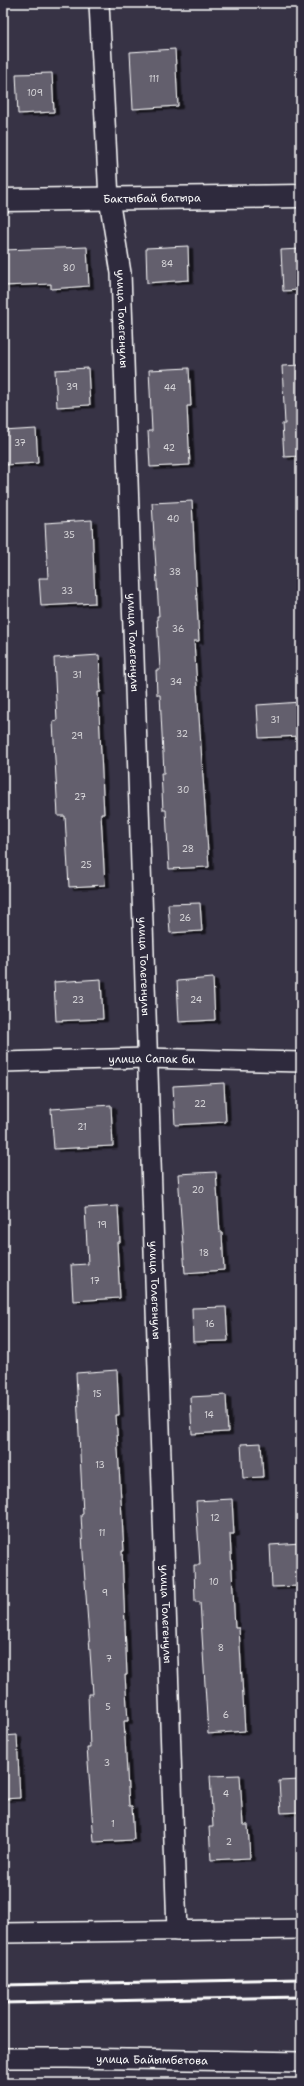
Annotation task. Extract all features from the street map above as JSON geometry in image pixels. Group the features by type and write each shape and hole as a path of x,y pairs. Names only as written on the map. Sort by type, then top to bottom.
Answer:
{"street":[{"name":"улица Толегенулы","path":"99,3 108,199 121,273 146,1058 177,1931"},
{"name":"Бактыбай батыра","path":"3,200 301,196"},
{"name":"улица Сапак би","path":"3,1062 146,1058 301,1062"},
{"path":"3,1933 301,1929"},
{"name":"улица Байымбетова","path":"3,2058 301,2062"}],"building":[{"path":"175,49 178,106 133,109 130,52"},
{"path":"52,73 54,112 18,114 16,74"},
{"path":"188,246 189,280 147,283 146,248"},
{"path":"87,247 89,286 51,289 51,284 3,286 3,250"},
{"path":"301,249 301,290 283,291 281,250"},
{"path":"301,365 301,456 284,457 282,424 285,424 282,366"},
{"path":"88,368 90,405 57,407 55,370"},
{"path":"189,368 191,406 187,406 190,465 150,467 148,431 152,431 149,370"},
{"path":"36,429 38,463 4,465 3,431"},
{"path":"192,501 199,641 194,641 209,867 169,869 166,810 163,810 161,773 164,773 160,695 157,695 156,670 160,670 157,616 159,616 152,503"},
{"path":"92,520 95,603 41,606 39,578 48,578 45,523"},
{"path":"99,655 101,692 98,692 104,814 101,814 105,885 69,887 65,816 58,816 53,722 57,721 54,658"},
{"path":"301,702 301,736 259,738 257,705"},
{"path":"200,903 202,931 170,933 168,904"},
{"path":"213,978 215,1020 179,1022 177,981"},
{"path":"101,979 103,1019 56,1021 54,982"},
{"path":"224,1083 226,1122 175,1125 173,1086"},
{"path":"111,1105 113,1146 54,1149 51,1109"},
{"path":"216,1172 224,1270 185,1273 178,1174"},
{"path":"118,1206 120,1242 117,1242 120,1298 73,1301 71,1265 88,1264 85,1208"},
{"path":"226,1307 228,1341 193,1342 192,1308"},
{"path":"117,1370 119,1415 116,1415 124,1551 122,1551 127,1675 125,1675 128,1721 124,1721 129,1806 132,1806 134,1840 94,1842 87,1748 90,1748 88,1694 93,1694 83,1553 81,1515 83,1514 76,1373"},
{"path":"226,1395 228,1432 192,1434 190,1397"},
{"path":"261,1443 263,1477 243,1478 241,1444"},
{"path":"232,1499 234,1534 230,1534 235,1628 239,1628 245,1731 208,1734 200,1602 195,1602 194,1565 200,1565 196,1501"},
{"path":"301,1543 301,1586 272,1587 270,1545"},
{"path":"17,1735 20,1798 3,1799 3,1736"},
{"path":"240,1775 243,1825 248,1825 250,1858 211,1860 209,1827 213,1827 210,1776"},
{"path":"301,1780 301,1812 281,1813 279,1781"}],"railway":[{"path":"3,1985 301,1979"},
{"path":"3,2003 301,1997"}]}
